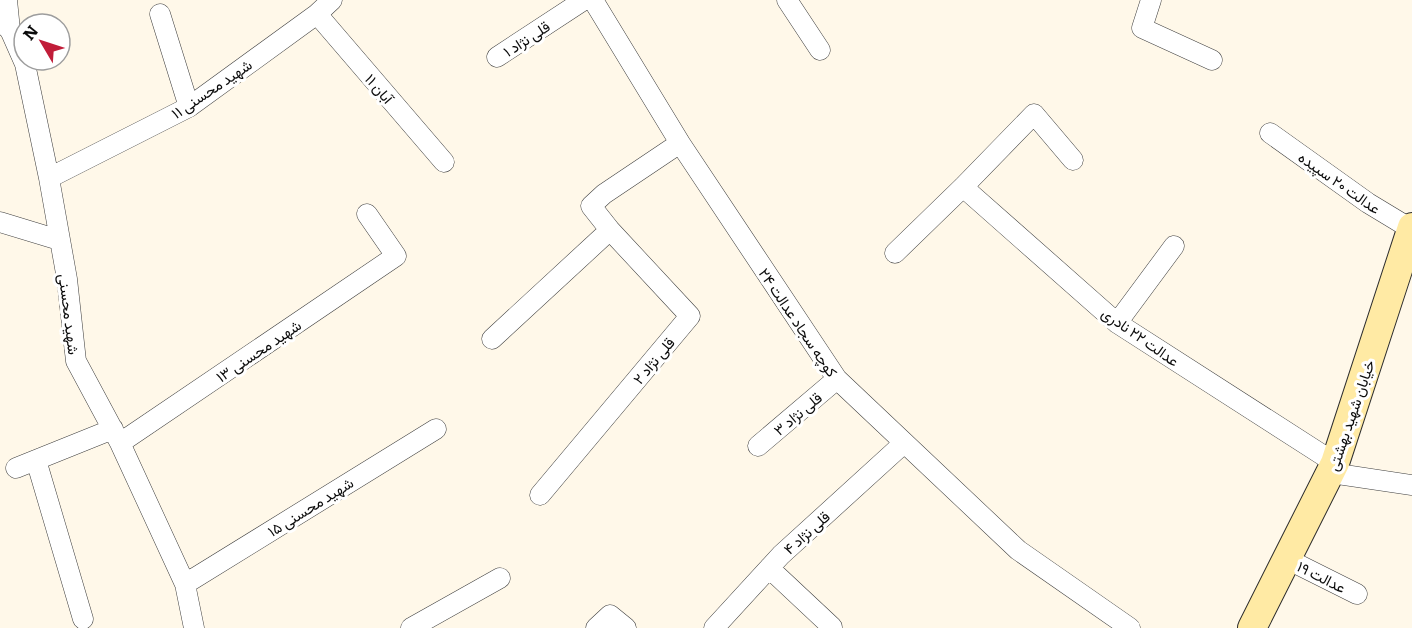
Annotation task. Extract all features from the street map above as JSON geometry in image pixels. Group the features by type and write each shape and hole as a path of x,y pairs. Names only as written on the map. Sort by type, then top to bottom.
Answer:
{"main road":[{"name":"خیابان شهید بهشتی","path":"1252,628 1333,468 1412,228"}],"street":[{"name":"شهید محسنی","path":"7,0 5,25 25,64 49,178 67,279 76,361 116,436 185,584 194,628"},
{"name":"شهید محسنی ۱۱","path":"49,178 189,107 317,14 332,0"},
{"name":"قلی نژاد ۱","path":"497,57 584,0"},
{"name":"کوچه سجاد عدالت ۲۴","path":"593,0 680,144 837,379 1018,550 1130,628"},
{"path":"787,0 820,50"},
{"path":"1151,0 1142,28 1212,60"},
{"path":"160,14 189,107"},
{"name":"آبان ۱۱","path":"317,14 444,162"},
{"path":"895,253 1034,114 1073,160"},
{"name":"عدالت ۲۰ سپیده","path":"1270,133 1368,203 1412,228"},
{"name":"قلی نژاد ۲","path":"540,495 690,316 610,231 591,206 604,194 680,144"},
{"name":"عدالت ۲۲ نادری","path":"963,187 1117,323 1333,468"},
{"name":"شهید محسنی ۱۳","path":"16,468 116,436 396,256 367,214"},
{"path":"0,222 59,240"},
{"path":"492,339 610,231"},
{"path":"1117,323 1174,246"},
{"name":"قلی نژاد ۳","path":"758,446 837,379"},
{"name":"شهید محسنی ۱۵","path":"185,584 436,429"},
{"name":"قلی نژاد ۴","path":"714,628 781,555 904,443"},
{"path":"36,460 82,619"},
{"path":"1333,468 1412,485"},
{"name":"عدالت ۱۹","path":"1287,559 1357,594"},
{"path":"769,568 832,627"},
{"path":"411,628 500,578"},
{"path":"596,628 609,615 626,628"}]}
